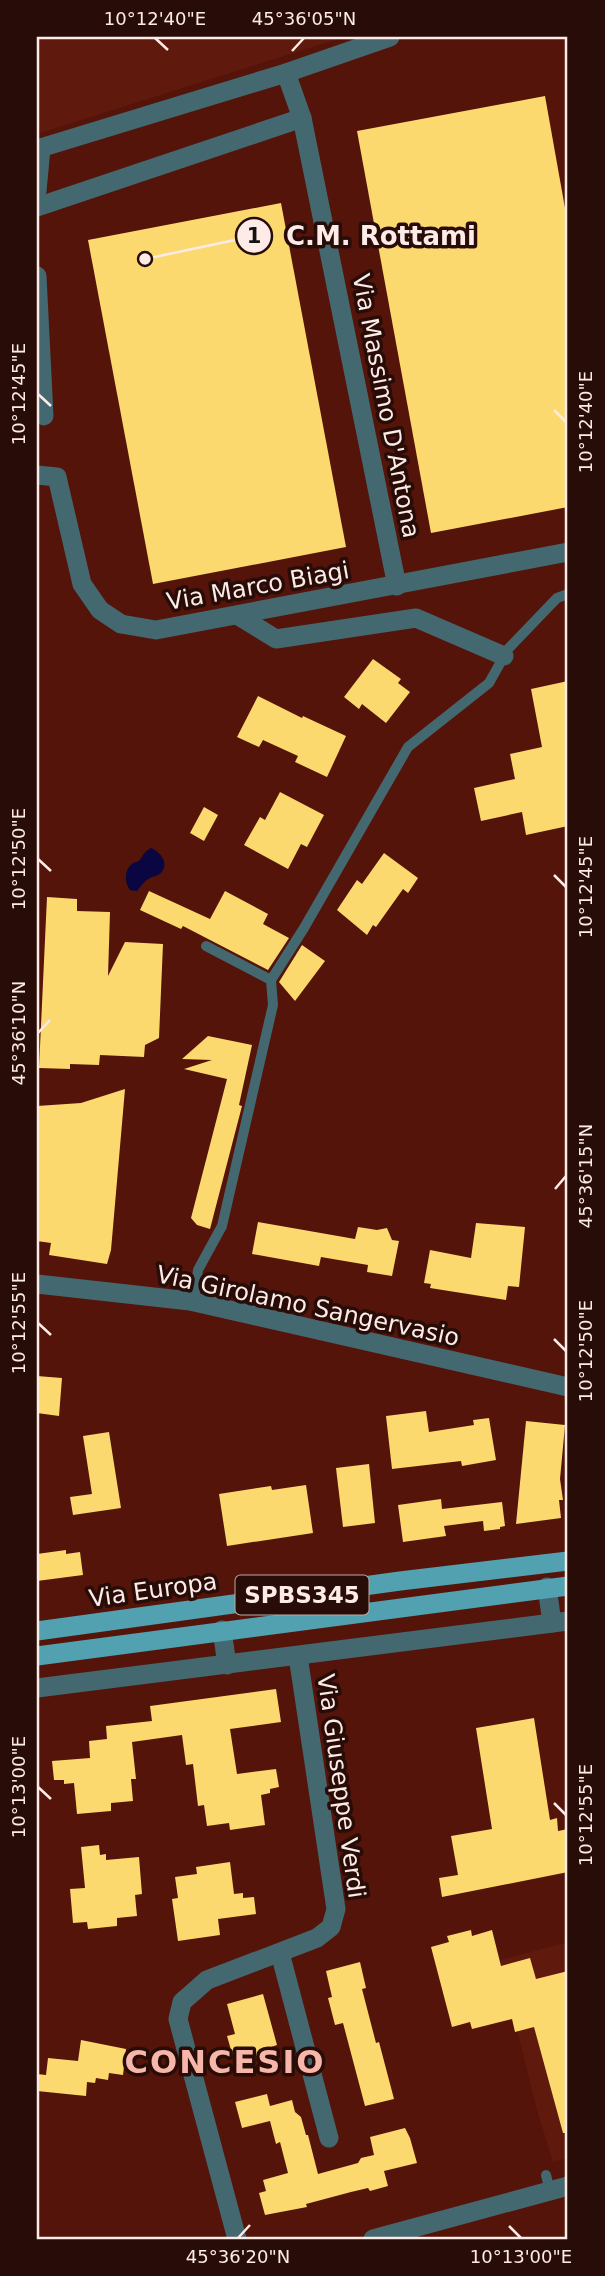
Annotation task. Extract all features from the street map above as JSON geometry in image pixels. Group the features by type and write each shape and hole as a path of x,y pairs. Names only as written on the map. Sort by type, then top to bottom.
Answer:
{"main road":[{"name":"Via Europa","path":"37,1631 568,1561"},
{"name":"Via Europa","path":"37,1656 568,1586"}],"street":[{"path":"37,191 39,149 286,73 359,42 390,37"},
{"name":"Via Massimo D'Antona","path":"286,73 302,118 397,586"},
{"path":"37,207 302,118"},
{"path":"37,276 44,416"},
{"name":"Via Marco Biagi","path":"37,475 57,477 82,584 100,610 121,624 156,630 568,552"},
{"path":"237,615 275,639 416,618 504,656"},
{"name":"Via Girolamo Sangervasio","path":"37,1284 194,1303 568,1387"},
{"path":"37,1688 560,1622 547,1587"},
{"name":"Via Europa","path":"222,1630 227,1665"},
{"name":"Via Giuseppe Verdi","path":"237,2239 178,2019 183,2001 207,1980 317,1938 331,1927 336,1909 298,1656"},
{"path":"280,1953 329,2138"},
{"path":"373,2239 455,2210 555,2184"}],"lane":[{"path":"194,1303 198,1270 222,1226 274,1004 271,979 304,928 408,747 489,683 508,649 557,598 568,594"},
{"path":"206,946 271,979"}],"shaded area":[{"path":"37,37 344,37 37,134"},
{"path":"151,848 163,858 164,869 160,874 146,880 137,891 130,890 126,880 128,869"},
{"path":"568,1942 568,2158 553,2162 537,2110 500,1960"}],"building":[{"path":"545,96 568,225 568,507 431,533 357,131"},
{"path":"281,203 346,547 153,584 88,240"},
{"path":"373,659 401,679 398,683 410,692 386,723 362,704 359,709 344,697"},
{"path":"568,681 568,826 526,835 522,812 481,821 474,788 515,779 510,754 542,747 531,689"},
{"path":"258,696 346,736 327,777 295,762 298,756 263,740 259,747 237,737"},
{"path":"280,792 324,815 307,847 301,844 288,869 244,845 260,817 265,820"},
{"path":"204,807 218,815 204,841 190,833"},
{"path":"384,853 418,878 408,893 403,889 376,927 373,925 367,935 337,910 357,880 362,884"},
{"path":"149,891 210,919 225,891 268,914 263,924 289,938 268,970 183,926 181,929 140,910"},
{"path":"47,897 77,899 77,911 110,912 108,976 125,942 163,944 159,1038 145,1045 144,1057 100,1055 99,1065 70,1064 70,1069 39,1068"},
{"path":"302,945 325,961 295,1001 279,982"},
{"path":"208,1036 252,1045 239,1105 242,1106 210,1229 197,1225 191,1218 227,1079 184,1069 212,1060 182,1059"},
{"path":"125,1089 111,1250 107,1264 49,1255 51,1243 37,1241 37,1106 81,1103"},
{"path":"258,1222 355,1239 358,1227 377,1230 387,1228 392,1240 399,1241 392,1276 367,1272 368,1265 321,1257 319,1266 252,1254"},
{"path":"476,1223 525,1227 519,1287 508,1286 506,1300 430,1288 431,1284 424,1283 430,1250 471,1258"},
{"path":"37,1376 62,1378 59,1416 37,1413"},
{"path":"426,1411 429,1432 474,1425 473,1420 489,1418 496,1460 462,1466 461,1461 392,1469 386,1416"},
{"path":"526,1421 565,1425 560,1479 563,1500 559,1500 561,1518 516,1524"},
{"path":"109,1432 121,1508 73,1515 70,1497 92,1494 83,1436"},
{"path":"369,1464 375,1523 343,1527 336,1468"},
{"path":"306,1485 313,1533 227,1546 219,1494 271,1486 272,1490"},
{"path":"441,1499 442,1509 502,1502 505,1526 484,1531 483,1521 444,1526 446,1536 403,1542 398,1505"},
{"path":"66,1550 66,1554 80,1552 83,1575 37,1581 37,1554"},
{"path":"276,1689 281,1722 230,1729 237,1774 276,1769 279,1787 261,1795 265,1825 230,1830 229,1823 207,1826 204,1805 198,1806 193,1764 186,1765 182,1735 132,1742 136,1779 131,1779 133,1801 111,1803 111,1811 77,1814 74,1783 64,1784 64,1780 54,1780 52,1761 90,1758 89,1741 107,1739 106,1726 152,1721 150,1706"},
{"path":"534,1718 550,1820 557,1818 558,1831 568,1829 568,1872 442,1897 439,1878 458,1875 451,1836 492,1829 476,1728"},
{"path":"99,1845 100,1855 106,1854 106,1860 139,1857 142,1894 135,1895 137,1916 117,1918 117,1926 88,1929 87,1922 73,1923 70,1889 85,1888 81,1847"},
{"path":"230,1862 234,1894 243,1893 243,1898 254,1897 256,1914 218,1919 220,1935 178,1941 172,1899 178,1898 175,1877 197,1874 196,1867"},
{"path":"471,1930 472,1936 492,1930 501,1966 530,1958 536,1979 568,1971 568,2133 563,2133 534,2027 515,2032 512,2019 472,2029 470,2022 452,2027 431,1947 449,1942 447,1936"},
{"path":"360,1962 366,1988 362,1989 394,2099 365,2106 343,2023 335,2025 328,1998 332,1997 326,1971"},
{"path":"263,1994 277,2045 265,2049 266,2053 245,2059 244,2055 233,2057 227,2036 235,2034 227,2004"},
{"path":"81,2040 126,2049 123,2075 109,2073 108,2080 96,2078 95,2083 87,2082 86,2096 37,2091 37,2074 46,2075 48,2058 78,2061"},
{"path":"267,2094 270,2106 292,2100 295,2112 301,2117 308,2135 318,2174 358,2163 361,2158 374,2155 370,2137 405,2128 417,2163 384,2171 388,2186 351,2192 306,2204 307,2207 265,2215 259,2193 266,2191 263,2180 288,2173 280,2142 276,2144 270,2121 242,2128 235,2102"}],"place":[{"name":"C.M. Rottami","path":"145,259"}],"district":[{"name":"CONCESIO","path":"225,2062"}]}
